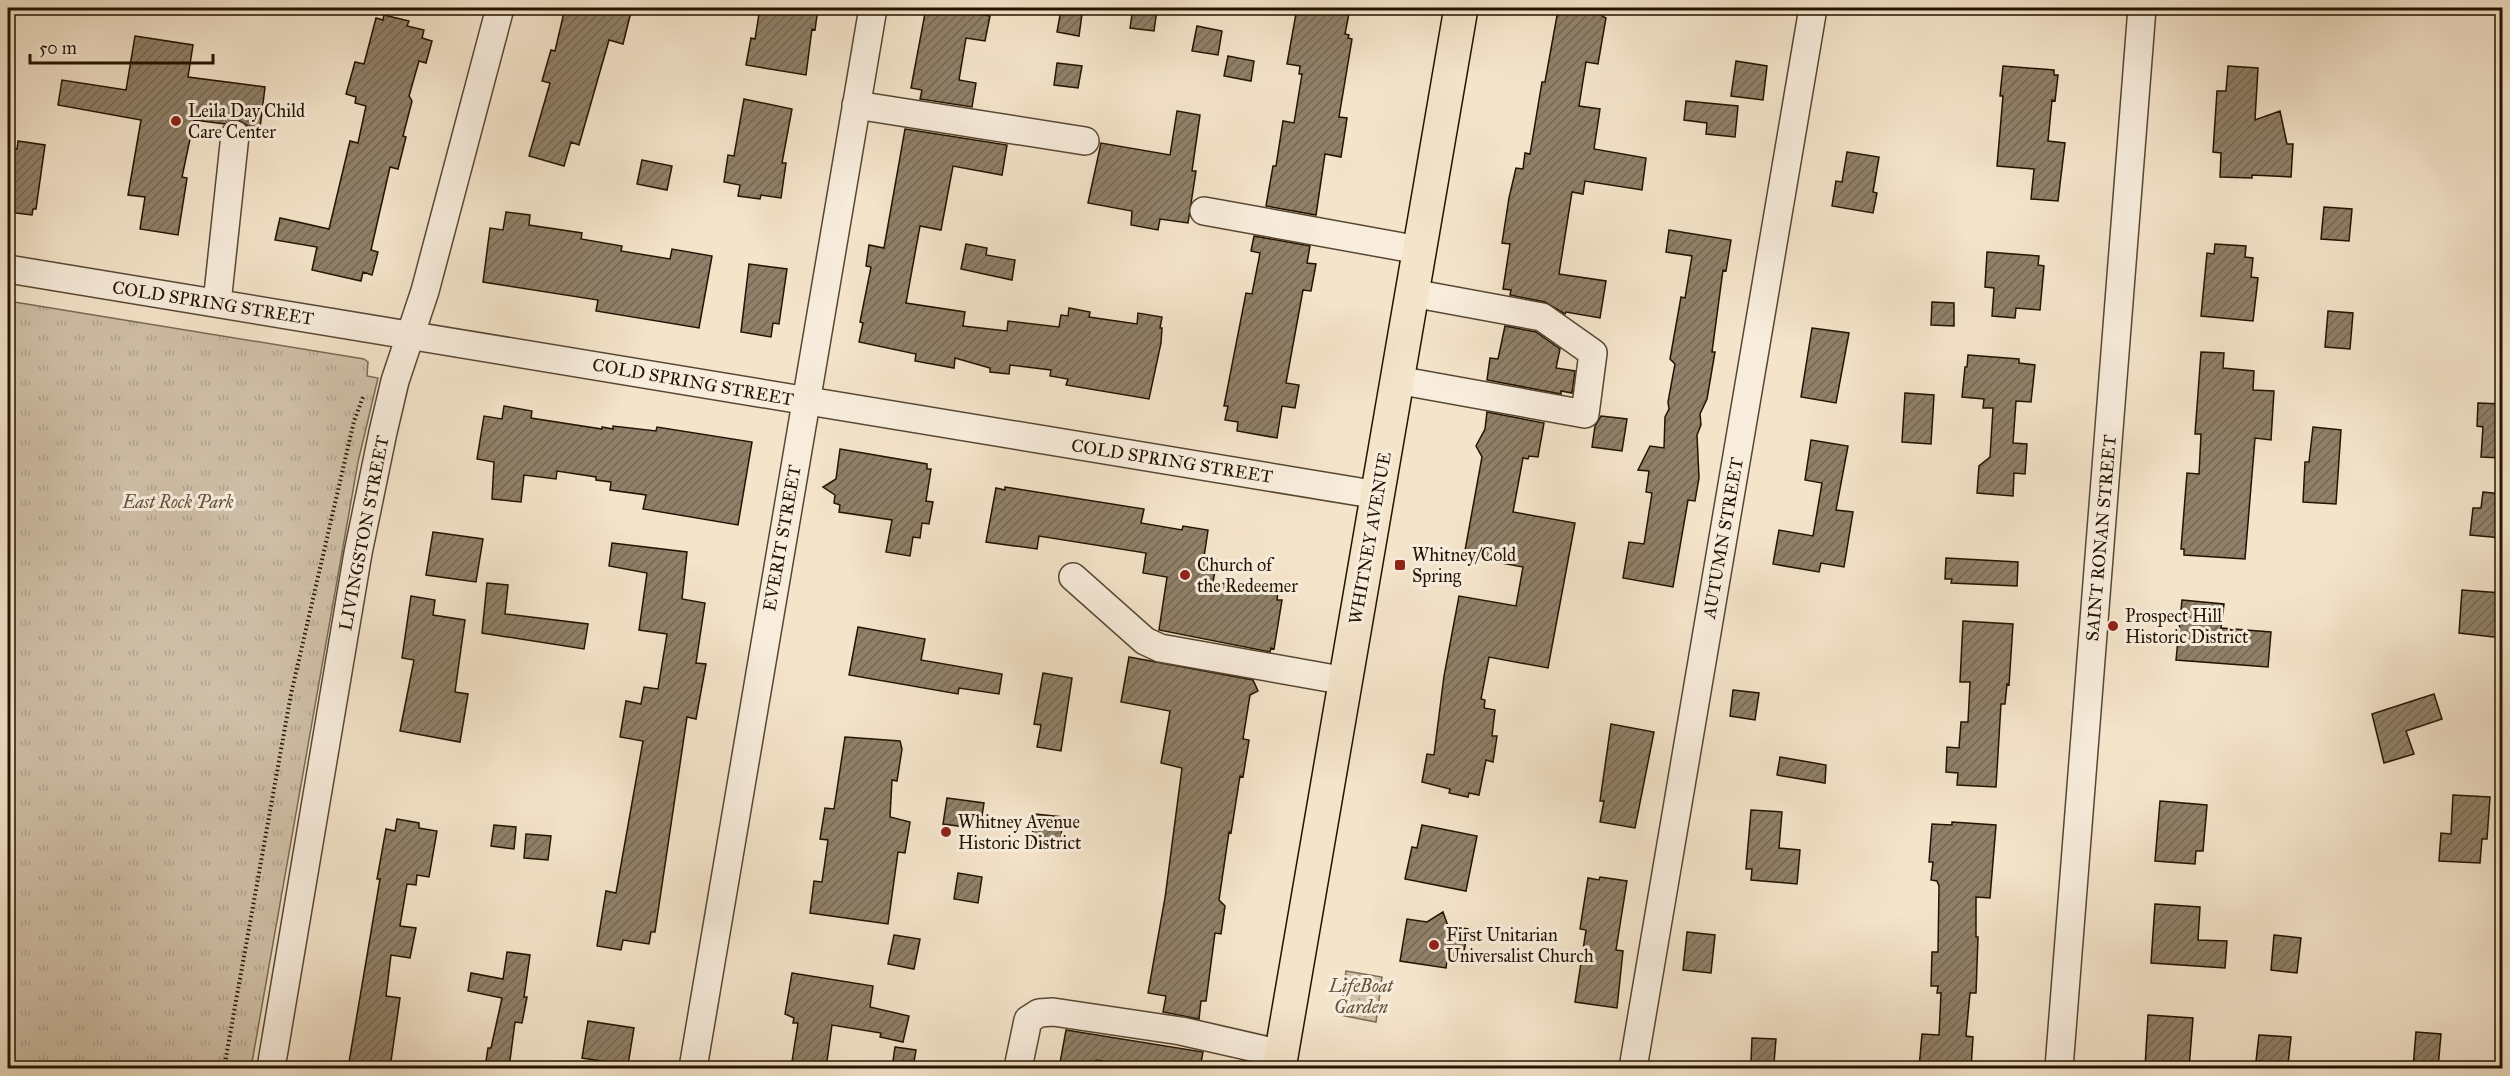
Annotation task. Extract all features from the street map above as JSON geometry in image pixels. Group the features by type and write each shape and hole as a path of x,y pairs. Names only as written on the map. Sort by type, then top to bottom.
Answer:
{"main road":[{"name":"WHITNEY AVENUE","path":"1280,1061 1461,8"}],"street":[{"name":"LIVINGSTON STREET","path":"271,1068 360,542 395,381 425,291 501,8"},
{"name":"EVERIT STREET","path":"693,1068 873,8"},
{"name":"AUTUMN STREET","path":"1633,1068 1813,8"},
{"name":"SAINT RONAN STREET","path":"2059,1068 2142,8"},
{"path":"856,105 1085,141"},
{"path":"217,303 236,135"},
{"path":"1204,211 1419,250"},
{"name":"COLD SPRING STREET","path":"8,269 1378,495"},
{"path":"1397,380 1586,414 1593,353 1542,317 1412,293"},
{"path":"1073,577 1144,641 1160,648 1346,681"},
{"path":"1018,1068 1028,1020 1039,1013 1053,1012 1181,1031 1280,1061"}],"path":[{"path":"224,1068 291,694 354,421 366,387"}],"green space":[{"name":"East Rock Park","path":"8,301 364,359 368,362 367,376 378,378 358,462 251,1068 8,1068"},
{"name":"LifeBoat Garden","path":"1346,971 1382,977 1376,1022 1340,1015"}],"building":[{"path":"565,8 632,8 623,44 609,40 579,145 571,142 564,166 529,156 550,83 542,81 551,50 555,51"},
{"path":"760,8 818,8 815,30 812,29 806,75 746,65 751,38 755,39"},
{"path":"926,8 981,8 979,14 990,16 985,41 966,38 959,80 976,83 972,107 920,99 922,90 911,88"},
{"path":"1133,8 1157,9 1154,31 1130,28"},
{"path":"1297,8 1350,8 1345,34 1352,39 1339,117 1347,118 1341,157 1325,154 1316,215 1266,206 1273,166 1276,166 1283,121 1294,123 1302,74 1299,74 1300,66 1287,64"},
{"path":"1061,10 1082,14 1079,36 1057,32"},
{"path":"1558,10 1578,13 1599,11 1606,18 1598,64 1586,62 1579,106 1600,109 1594,149 1646,158 1642,190 1585,181 1583,194 1572,192 1559,274 1606,281 1600,318 1566,312 1565,314 1545,302 1510,295 1511,290 1503,289 1510,244 1502,243 1509,198 1516,168 1523,169 1525,153 1530,154 1542,82 1545,82"},
{"path":"384,15 409,21 407,26 424,30 422,38 432,41 426,63 419,61 409,96 412,101 398,169 390,167 371,250 378,252 372,275 363,272 361,281 312,270 317,247 275,240 280,218 329,229 350,141 358,143 366,106 355,103 356,97 346,94 355,62 364,64 376,18 383,20"},
{"path":"1197,26 1222,31 1218,55 1192,51"},
{"path":"135,36 193,45 188,77 265,87 260,128 248,126 237,119 225,124 194,120 182,177 187,178 178,235 140,229 145,197 128,195 141,120 58,105 62,80 126,90"},
{"path":"1228,56 1254,61 1251,81 1224,76"},
{"path":"1736,61 1767,66 1763,100 1731,96"},
{"path":"1057,63 1082,66 1078,88 1054,85"},
{"path":"2003,66 2054,70 2054,75 2058,75 2055,101 2052,100 2048,141 2065,143 2058,201 2031,199 2034,169 1997,166"},
{"path":"2228,66 2258,68 2255,120 2280,111 2287,144 2293,144 2291,177 2252,175 2252,178 2220,177 2221,153 2213,152 2217,91 2226,91"},
{"path":"744,99 792,109 782,163 786,163 781,198 761,195 760,199 738,196 740,185 724,182 728,155 734,156"},
{"path":"1686,101 1738,106 1735,137 1706,134 1707,123 1684,120"},
{"path":"1177,111 1200,115 1192,171 1196,171 1188,223 1160,219 1158,230 1131,225 1132,211 1088,203 1101,143 1170,155"},
{"path":"905,129 1007,145 1002,175 953,166 941,230 920,226 906,303 965,312 963,326 1007,331 1008,321 1059,327 1061,315 1068,316 1069,308 1090,312 1089,317 1137,324 1138,313 1162,317 1161,343 1149,399 1066,385 1068,379 1050,376 1051,370 1010,365 1009,374 990,372 990,368 955,358 954,368 915,361 916,354 859,342 863,323 860,322 871,267 866,266 869,245 884,248"},
{"path":"18,141 45,145 36,209 33,209 32,215 8,212 8,164 10,164 12,148 17,149"},
{"path":"1847,152 1879,157 1873,192 1877,193 1873,213 1832,206 1836,181 1842,182"},
{"path":"642,160 672,166 667,190 637,184"},
{"path":"2324,207 2352,209 2349,241 2321,239"},
{"path":"506,212 530,215 529,225 582,233 581,239 622,246 621,251 670,259 672,249 712,256 699,328 596,311 598,300 483,282 490,228 503,230"},
{"path":"1669,230 1731,240 1726,271 1723,270 1712,352 1715,352 1707,399 1700,414 1701,425 1697,435 1699,478 1695,501 1688,500 1673,587 1623,578 1629,542 1644,544 1652,493 1646,492 1649,471 1638,470 1650,446 1664,448 1665,417 1669,409 1668,402 1675,364 1670,359 1681,297 1685,298 1692,256 1666,252"},
{"path":"1254,236 1310,246 1307,263 1316,264 1311,291 1303,290 1286,383 1299,385 1295,408 1282,406 1277,438 1237,431 1238,422 1225,420 1228,406 1224,406 1246,293 1252,294 1260,253 1251,251"},
{"path":"966,244 987,248 986,255 1015,260 1012,280 961,269"},
{"path":"2215,244 2246,246 2245,257 2253,258 2251,277 2258,278 2253,321 2201,316 2207,253 2214,254"},
{"path":"1987,252 2039,256 2038,265 2044,266 2040,310 2016,308 2015,318 1992,316 1994,288 1985,287"},
{"path":"749,264 787,269 779,324 773,323 771,337 741,332"},
{"path":"1932,302 1954,303 1954,326 1931,325"},
{"path":"2328,311 2353,313 2350,349 2325,347"},
{"path":"1505,326 1536,332 1560,349 1556,368 1575,371 1572,393 1561,391 1561,394 1487,380 1490,358 1498,359"},
{"path":"1812,328 1849,333 1836,403 1801,397"},
{"path":"2201,352 2224,353 2223,368 2254,371 2253,390 2274,391 2271,440 2255,438 2245,559 2184,555 2184,549 2181,549 2187,473 2199,474 2201,434 2195,434"},
{"path":"1968,355 2019,359 2019,363 2035,365 2031,402 2016,401 2013,443 2027,444 2025,474 2014,473 2013,496 1977,493 1979,466 1990,457 1993,408 1983,408 1984,399 1962,397"},
{"path":"1905,393 1934,395 1931,444 1902,442"},
{"path":"2478,403 2502,404 2502,458 2481,457 2483,427 2477,426"},
{"path":"504,406 532,411 531,418 602,429 602,427 613,429 613,426 656,431 657,427 752,442 738,525 643,509 646,495 610,490 611,482 596,480 596,477 557,471 556,479 524,475 521,502 492,499 494,462 477,459 484,416 502,419"},
{"path":"1487,412 1544,423 1538,457 1523,458 1513,512 1575,523 1548,668 1489,657 1481,699 1485,700 1484,708 1495,710 1492,736 1497,736 1493,762 1486,760 1479,795 1469,793 1468,797 1449,793 1450,789 1422,782 1427,754 1434,755 1444,676 1459,596 1516,606 1523,567 1464,556 1482,457 1476,446 1485,429"},
{"path":"1601,416 1627,419 1622,451 1592,447 1595,426"},
{"path":"2313,427 2341,430 2336,504 2303,502 2305,462 2309,462"},
{"path":"1811,440 1848,446 1836,510 1853,512 1844,567 1821,563 1819,572 1773,564 1779,530 1813,536 1822,483 1805,480"},
{"path":"840,449 927,464 927,469 931,469 926,501 933,502 929,524 922,523 920,538 913,537 910,556 886,552 892,520 839,512 840,505 834,503 835,495 823,487 836,479"},
{"name":"Church of the Redeemer","path":"1005,487 1144,509 1141,523 1182,530 1183,526 1208,530 1204,557 1217,560 1213,582 1278,592 1277,600 1282,600 1274,649 1271,648 1270,652 1159,630 1167,577 1143,573 1146,553 1039,536 1037,549 986,542 996,488 1005,490"},
{"path":"2483,492 2502,494 2502,538 2470,535 2473,508 2481,508"},
{"path":"433,532 483,539 476,582 426,575"},
{"path":"612,543 687,552 682,599 705,603 696,663 706,664 696,719 687,717 655,932 651,932 649,944 623,940 621,950 597,946 606,891 616,893 643,741 620,737 626,701 641,704 644,687 658,689 667,634 639,630 647,573 609,566"},
{"path":"1946,558 2018,562 2017,586 1951,583 1952,579 1945,579"},
{"path":"487,583 508,585 505,614 588,624 584,649 482,633"},
{"path":"2462,590 2502,593 2502,638 2459,633"},
{"path":"411,596 435,600 433,615 465,620 455,692 468,694 460,742 400,731 414,660 402,658"},
{"path":"2182,600 2224,604 2221,628 2271,632 2268,667 2176,660"},
{"path":"1963,621 2013,624 2009,685 2007,684 2005,704 2001,704 1996,787 1957,785 1958,773 1946,772 1947,747 1959,748 1961,722 1968,722 1970,682 1960,682"},
{"path":"858,627 925,639 921,660 1002,674 999,694 959,688 958,694 849,675"},
{"path":"1129,657 1253,680 1258,691 1250,695 1243,739 1249,740 1243,777 1240,776 1231,833 1229,832 1219,900 1225,906 1221,934 1215,933 1206,1001 1201,1001 1199,1019 1163,1012 1166,996 1148,993 1165,898 1182,768 1161,763 1170,711 1121,702"},
{"path":"1043,673 1072,678 1061,751 1037,747 1041,725 1034,724"},
{"path":"1733,690 1759,693 1755,720 1730,716"},
{"path":"2434,694 2442,719 2406,731 2414,754 2384,763 2372,714"},
{"path":"1611,724 1654,732 1635,828 1600,822 1604,801 1600,801"},
{"path":"845,737 900,741 902,749 897,781 892,780 890,817 910,822 905,853 898,852 888,924 810,913 814,881 822,882 828,840 820,839 825,808 834,809"},
{"path":"1780,757 1826,765 1825,783 1777,775"},
{"path":"2453,795 2490,797 2487,839 2482,839 2480,863 2439,861 2441,833 2451,834"},
{"path":"947,798 984,803 980,829 943,824"},
{"path":"2160,801 2207,805 2203,851 2196,851 2195,864 2155,861"},
{"path":"1751,810 1782,812 1779,848 1800,850 1797,884 1751,880 1752,869 1746,869"},
{"path":"1035,814 1063,817 1060,847 1031,844"},
{"path":"397,819 419,823 419,828 437,831 429,877 417,875 416,885 407,884 400,926 416,928 410,958 391,955 386,996 400,998 390,1068 348,1068 380,879 377,879 386,829 395,831"},
{"path":"1952,822 1996,825 1990,898 1976,897 1976,937 1978,937 1976,993 1970,993 1966,1036 1973,1037 1971,1068 1919,1068 1922,1034 1939,1035 1941,993 1937,993 1938,986 1931,986 1932,952 1938,952 1939,886 1937,881 1931,880 1933,862 1929,862 1932,824 1952,825"},
{"path":"494,825 516,827 514,849 491,846"},
{"path":"1422,825 1477,836 1466,891 1405,879 1412,847 1417,848"},
{"path":"526,834 551,836 548,860 524,858"},
{"path":"958,873 982,877 978,903 954,899"},
{"path":"1600,877 1627,881 1616,950 1623,951 1617,1008 1575,1002 1586,930 1580,929 1588,878 1599,880"},
{"path":"2155,904 2200,907 2198,940 2227,941 2225,968 2151,963"},
{"name":"First Unitarian Universalist Church","path":"1443,912 1448,926 1468,929 1462,963 1447,961 1446,968 1400,961 1407,919 1427,922"},
{"path":"1687,932 1715,935 1711,973 1683,970"},
{"path":"894,935 920,939 914,969 888,964"},
{"path":"2274,935 2301,938 2297,973 2271,970"},
{"path":"507,952 530,955 524,997 527,997 522,1023 515,1022 509,1068 485,1068 488,1048 491,1048 502,998 468,991 471,973 503,979"},
{"path":"792,973 873,986 870,1007 909,1016 903,1042 880,1037 881,1033 832,1025 826,1068 791,1068 798,1023 793,1023 794,1018 785,1014"},
{"path":"2148,1015 2193,1018 2189,1068 2145,1068"},
{"path":"588,1021 634,1028 628,1065 582,1058"},
{"path":"1066,1030 1203,1052 1200,1068 1148,1068 1096,1060 1095,1068 1059,1068"},
{"path":"2416,1032 2441,1034 2438,1068 2413,1068"},
{"path":"2259,1035 2291,1037 2288,1064 2256,1061"},
{"path":"1752,1038 1776,1039 1774,1063 1751,1062"},
{"path":"895,1047 916,1050 913,1068 892,1068"}],"place":[{"name":"Leila Day Child Care Center","path":"176,121"},
{"name":"Whitney/Cold Spring","path":"1400,565"},
{"name":"Church of the Redeemer","path":"1185,575"},
{"name":"Prospect Hill Historic District","path":"2113,626"},
{"name":"Whitney Avenue Historic District","path":"946,832"},
{"name":"First Unitarian Universalist Church","path":"1434,945"}]}
